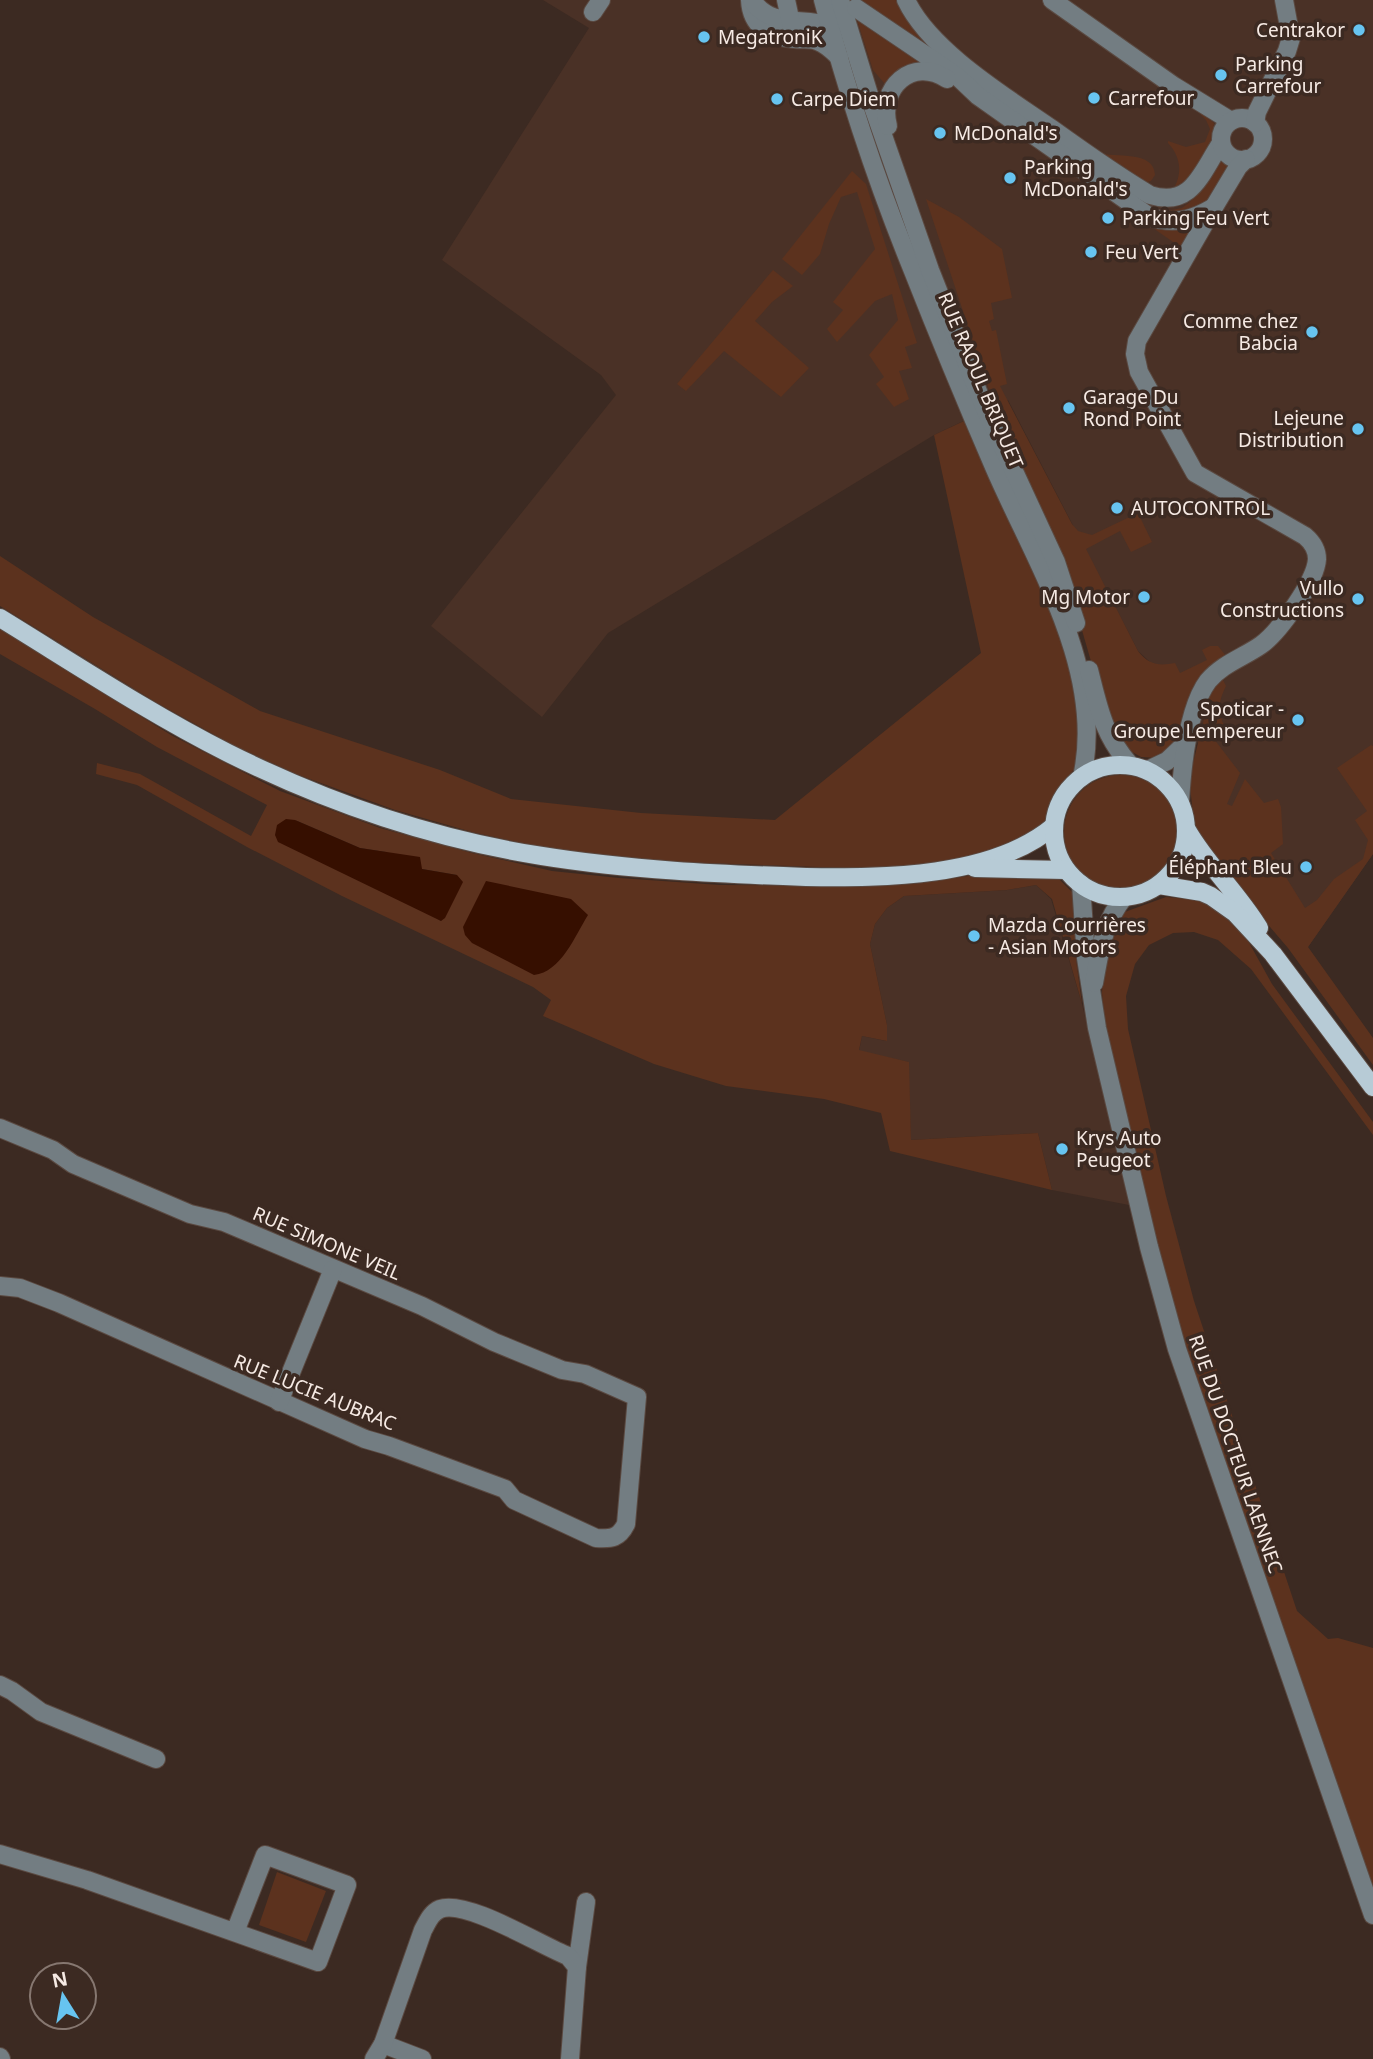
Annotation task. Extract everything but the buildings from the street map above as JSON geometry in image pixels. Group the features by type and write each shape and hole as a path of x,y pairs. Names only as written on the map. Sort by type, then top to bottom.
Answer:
{"main road":[{"path":"0,618 162,717 228,753 292,783 385,818 475,843 541,856 676,872 872,877 960,868 1033,867 1066,870"},
{"path":"1187,830 1180,861 1171,874 1159,885 1124,897 1101,894 1082,884 1066,870 1054,841 1054,826 1062,800 1067,791 1082,777 1105,766 1130,765 1148,770 1167,783 1180,802 1187,830 1196,845 1245,905 1273,954"},
{"path":"960,868 1029,844 1054,826"},
{"path":"1159,885 1188,888 1211,896 1235,913 1273,954 1373,1087"}],"street":[{"path":"751,0 766,15 780,21 818,22 843,14 958,77 969,89"},
{"path":"751,0 752,14 758,25 774,35 814,39 826,45 839,57"},
{"path":"786,0 795,39"},
{"name":"RUE RAOUL BRIQUET","path":"823,0 843,14 955,335 1064,582 1106,730 1118,752 1130,765"},
{"path":"905,0 930,35 992,87 1150,195 1170,199 1188,193 1221,143 1225,127 1240,118 1255,123"},
{"path":"1052,0 1174,86 1231,121"},
{"path":"1221,143 1231,157 1246,159 1253,157 1262,145 1263,137 1255,123 1257,112 1291,38 1284,0"},
{"path":"814,39 843,14"},
{"name":"RUE RAOUL BRIQUET","path":"843,14 839,57 912,270 994,467 1059,609 1081,682 1088,743 1082,777"},
{"path":"889,151 886,105 893,88 899,80 915,72 930,71 969,89 1150,217 1167,222 1183,220 1214,207"},
{"path":"1180,802 1186,743 1198,702 1209,681 1226,666 1273,635 1298,600 1314,571 1317,559 1314,546 1305,536 1207,481 1191,467 1136,362 1137,341 1214,207 1238,167 1246,159"},
{"path":"1148,770 1167,761 1186,743"},
{"name":"RUE DU DOCTEUR LAENNEC","path":"1082,884 1084,943 1103,1055 1149,1247 1177,1349 1373,1915"},
{"name":"RUE DU DOCTEUR LAENNEC","path":"1092,996 1104,932 1124,897"},
{"name":"RUE SIMONE VEIL","path":"0,1128 53,1150 73,1164 190,1214 224,1222 422,1306 494,1342 562,1370 585,1374 637,1397 626,1524 620,1535 611,1539"},
{"path":"279,1402 333,1269"},
{"name":"RUE LUCIE AUBRAC","path":"0,1286 20,1288 59,1303 365,1439 505,1489 514,1500 596,1538 611,1539"},
{"path":"0,1685 41,1712 156,1759"},
{"path":"0,1854 87,1880 318,1962 346,1885 265,1854 235,1932"},
{"path":"570,2059 577,1967 586,1902"},
{"path":"422,2059 378,2052 424,1930 432,1914 442,1908 457,1908 477,1913 568,1956 577,1967"}],"shaded area":[{"path":"543,0 1373,0 1373,854 1308,947 1216,802 1197,741 1150,662 1138,651 1008,400 934,435 608,633 542,717 431,626 616,395 601,375 442,260 589,28"},
{"path":"856,0 896,0 926,45"},
{"path":"856,17 921,63 896,73 885,84 873,70"},
{"path":"1201,112 1214,123 1212,143 1183,189 1174,188 1179,176 1179,164 1168,141 1186,147 1205,142 1210,129"},
{"path":"1097,153 1141,158 1153,167 1155,175 1151,181 1144,183"},
{"path":"1220,156 1233,164 1208,201 1188,212 1161,212 1182,208 1190,202"},
{"path":"852,171 866,184 917,343 905,347 912,368 899,371 909,399 894,407 876,384 884,377 869,355 898,320 892,294 875,301 837,342 827,329 843,310 833,302 875,249 857,192 841,197 820,254 802,275 782,259"},
{"path":"926,199 959,217 1002,249 1012,298 991,303 994,319 989,321 992,331 996,330 1007,384 1000,386 1072,524 1078,531 1092,535 1138,513 1152,542 1131,552 1120,531 1086,549 1138,651 1155,663 1175,663 1180,673 1207,660 1202,650 1210,646 1218,646 1226,656 1193,694 1176,743 1159,758 1141,757 1125,748 1110,727 1064,561 992,399"},
{"path":"1195,223 1176,260 1168,254 1176,244 1153,228"},
{"path":"773,270 793,286 772,302 755,321 809,368 781,397 724,351 686,391 677,384"},
{"path":"964,421 1037,576 1073,668 1082,736 1077,766 1059,787 1044,824 1025,840 973,856 912,866 846,868 677,862 549,849 472,832 395,810 296,774 233,745 157,703 0,606 0,556 93,617 260,711 440,770 511,799 641,813 775,820 981,653 934,435"},
{"path":"0,629 171,735 280,791 380,828 552,871 720,885 845,886 913,884 975,875 1056,876 1076,896 1079,907 1076,959 1082,1004 1052,899 1036,885 1007,890 904,896 887,908 875,924 870,944 887,1025 887,1041 862,1036 859,1050 909,1062 911,1140 1038,1133 1052,1190 890,1151 881,1113 824,1099 726,1086 654,1064 543,1016 551,1000 533,987 342,896 247,847 137,785 96,774 97,763 140,774 251,836 267,805 157,747 0,654","holes":["295,820 360,848 386,852 422,869 457,875 441,921"]},
{"path":"1222,678 1226,686 1220,708 1226,730 1214,739 1240,773 1227,804 1232,806 1245,779 1264,803 1278,799 1283,844 1271,853 1305,908 1317,900 1334,879 1363,859 1368,840 1355,820 1367,811 1337,768 1373,746 1373,854 1308,947 1373,1038 1373,1065 1288,948 1196,838 1189,779 1211,691"},
{"path":"1121,775 1143,780 1161,792 1173,810 1178,832 1173,854 1161,872 1143,884 1121,889 1099,884 1081,872 1069,854 1064,832 1069,810 1081,792 1099,780"},
{"path":"286,819 295,820 360,848 420,857 422,869 457,875 463,882 441,921 278,842 275,835 277,825"},
{"path":"486,881 571,899 588,915 566,952 552,967 534,975 472,943 465,935 463,927"},
{"path":"1036,885 1051,899 1082,1004 1129,1205 1052,1190 1038,1133 911,1140 908,1062 859,1051 862,1036 886,1041 887,1025 870,944 875,924 887,908 904,896 1007,890"},
{"path":"1166,897 1200,900 1220,912 1247,939 1272,984 1373,1122 1373,1135 1251,969 1218,940 1194,932 1173,933 1149,945 1135,964 1126,996 1128,1029 1166,1196 1194,1301 1297,1611 1328,1639 1338,1638 1373,1648 1373,1894 1192,1368 1157,1249 1106,1030 1102,993 1104,950 1122,913"},
{"path":"277,1872 326,1891 306,1942 259,1925"}],"place":[{"name":"Centrakor","path":"1359,30"},
{"name":"MegatroniK","path":"704,37"},
{"name":"Parking Carrefour","path":"1221,75"},
{"name":"Carrefour","path":"1094,98"},
{"name":"Carpe Diem","path":"777,99"},
{"name":"McDonald's","path":"940,133"},
{"name":"Parking McDonald's","path":"1010,178"},
{"name":"Parking Feu Vert","path":"1108,218"},
{"name":"Feu Vert","path":"1091,252"},
{"name":"Comme chez Babcia","path":"1312,332"},
{"name":"Garage Du Rond Point","path":"1069,408"},
{"name":"Lejeune Distribution","path":"1358,429"},
{"name":"AUTOCONTROL","path":"1117,508"},
{"name":"Mg Motor","path":"1144,597"},
{"name":"Vullo Constructions","path":"1358,599"},
{"name":"Spoticar - Groupe Lempereur","path":"1298,720"},
{"name":"Éléphant Bleu","path":"1306,867"},
{"name":"Mazda Courrières - Asian Motors","path":"974,936"},
{"name":"Krys Auto Peugeot","path":"1062,1149"}]}
